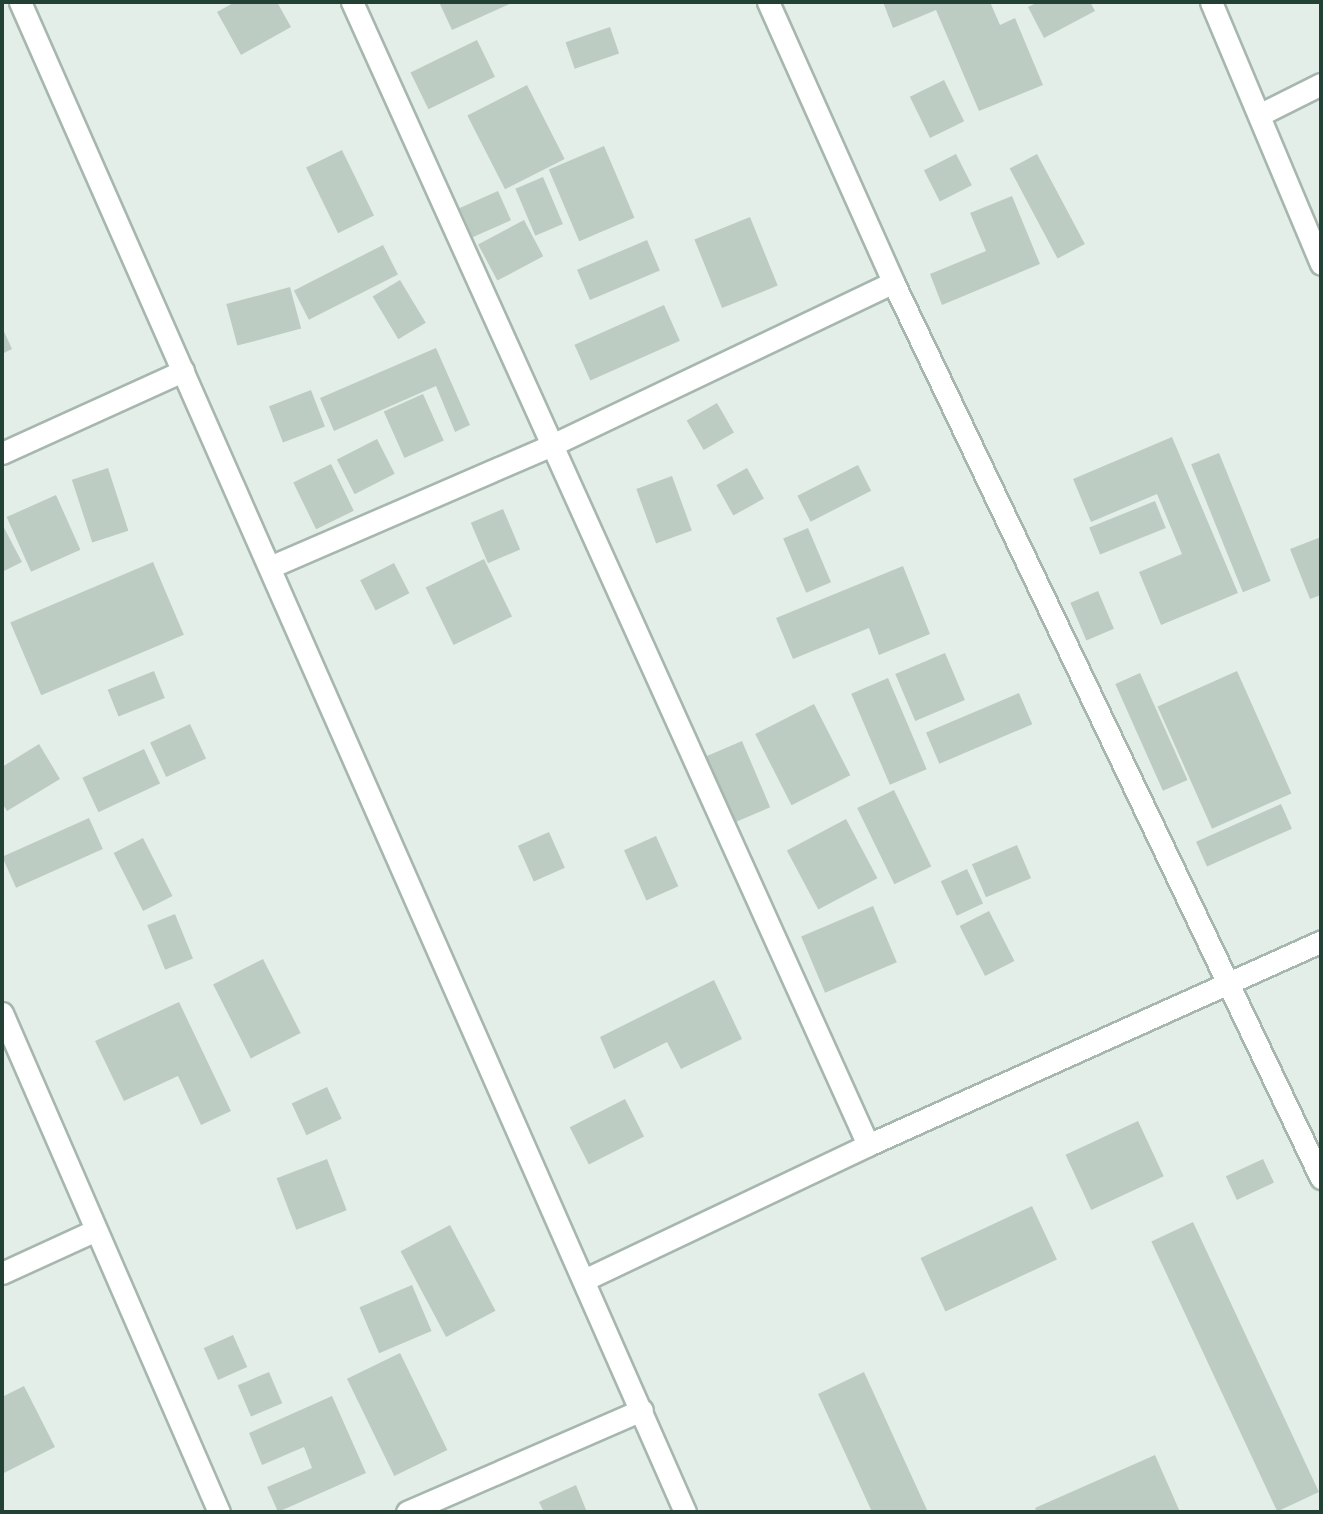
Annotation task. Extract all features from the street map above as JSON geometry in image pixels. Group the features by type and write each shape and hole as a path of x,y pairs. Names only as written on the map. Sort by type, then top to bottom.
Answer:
{"street":[{"path":"20,2 685,1512"},
{"path":"352,2 868,1145"},
{"path":"768,2 893,282 1321,1178"},
{"path":"1211,2 1261,114 1321,264"},
{"path":"1261,114 1321,84"},
{"path":"270,567 552,445 893,282"},
{"path":"2,453 183,371"},
{"path":"584,1280 868,1145 1321,942"},
{"path":"2,1013 219,1512"},
{"path":"2,1273 96,1230"},
{"path":"407,1512 642,1410"}],"building":[{"path":"235,2 277,2 291,27 241,55 217,12"},
{"path":"439,2 514,2 452,30"},
{"path":"883,2 990,2 1000,25 1015,18 1043,85 979,111 936,10 893,28"},
{"path":"1038,2 1090,2 1095,11 1044,38 1028,7"},
{"path":"610,27 619,53 575,69 566,42"},
{"path":"477,40 495,77 428,109 410,72"},
{"path":"944,80 964,121 930,138 910,97"},
{"path":"527,85 565,159 505,189 467,115"},
{"path":"604,146 634,218 579,241 549,169"},
{"path":"342,150 374,216 338,233 306,168"},
{"path":"956,154 972,185 940,202 924,170"},
{"path":"1037,154 1085,244 1058,259 1010,169"},
{"path":"543,177 563,224 535,236 515,189"},
{"path":"498,191 511,220 473,237 460,208"},
{"path":"1012,196 1040,264 942,305 930,274 986,251 970,213"},
{"path":"750,217 778,286 722,308 694,239"},
{"path":"524,220 543,256 497,281 478,244"},
{"path":"647,240 660,270 590,300 577,270"},
{"path":"383,245 398,274 309,320 294,290"},
{"path":"400,280 426,323 398,339 373,296"},
{"path":"290,287 301,329 237,346 226,304"},
{"path":"664,305 680,341 590,380 574,345"},
{"path":"2,327 12,349 2,354"},
{"path":"436,348 470,425 455,432 436,386 334,431 320,398"},
{"path":"311,390 325,426 283,443 269,406"},
{"path":"423,394 444,441 404,458 384,411"},
{"path":"717,403 734,432 704,450 687,420"},
{"path":"1172,437 1238,593 1161,625 1139,572 1182,554 1157,494 1091,522 1073,479"},
{"path":"377,439 395,474 355,494 337,459"},
{"path":"1219,453 1271,581 1243,592 1191,464"},
{"path":"331,464 354,511 316,529 293,482"},
{"path":"858,465 871,491 811,522 797,496"},
{"path":"108,468 128,531 92,543 72,480"},
{"path":"747,468 764,499 733,516 716,485"},
{"path":"672,476 692,531 656,543 636,489"},
{"path":"56,495 80,550 31,572 7,517"},
{"path":"1155,501 1166,528 1100,554 1089,528"},
{"path":"503,509 520,550 488,563 471,523"},
{"path":"2,524 22,562 2,572"},
{"path":"808,528 831,582 806,593 783,539"},
{"path":"1321,537 1321,595 1310,599 1290,549"},
{"path":"484,559 512,617 454,645 426,587"},
{"path":"153,562 184,635 41,695 10,623"},
{"path":"394,563 409,593 376,611 360,580"},
{"path":"903,566 930,634 879,655 869,628 793,659 776,618"},
{"path":"1098,591 1114,629 1086,640 1070,603"},
{"path":"945,653 965,700 915,721 895,674"},
{"path":"154,671 165,698 119,717 108,690"},
{"path":"1237,671 1292,793 1212,829 1158,706"},
{"path":"1140,673 1188,780 1163,791 1115,684"},
{"path":"888,678 927,769 890,785 851,694"},
{"path":"1019,693 1032,724 939,764 926,732"},
{"path":"814,704 850,775 792,805 755,734"},
{"path":"190,724 206,758 166,777 150,743"},
{"path":"742,741 770,807 733,823 705,757"},
{"path":"39,744 60,779 7,811 2,803 2,767"},
{"path":"144,749 160,783 98,812 82,778"},
{"path":"894,790 931,866 894,884 857,808"},
{"path":"1281,804 1292,829 1207,866 1196,842"},
{"path":"89,818 103,849 16,888 2,857"},
{"path":"846,819 877,878 818,910 787,850"},
{"path":"549,832 565,868 534,881 518,846"},
{"path":"656,836 678,886 646,900 624,850"},
{"path":"143,838 173,896 143,911 114,853"},
{"path":"1017,845 1031,878 986,897 972,864"},
{"path":"967,869 983,903 957,916 941,881"},
{"path":"873,906 897,962 825,993 801,936"},
{"path":"989,911 1014,961 985,976 960,926"},
{"path":"175,914 193,959 165,970 147,925"},
{"path":"263,959 301,1033 251,1058 213,984"},
{"path":"714,980 742,1039 681,1069 667,1042 614,1069 600,1037"},
{"path":"179,1002 231,1111 201,1125 178,1076 124,1101 95,1041"},
{"path":"327,1087 342,1119 306,1135 292,1103"},
{"path":"625,1099 644,1136 589,1165 570,1127"},
{"path":"1138,1121 1164,1176 1091,1210 1065,1155"},
{"path":"327,1159 347,1210 296,1230 277,1178"},
{"path":"1263,1159 1274,1183 1237,1200 1226,1176"},
{"path":"1032,1206 1057,1259 945,1311 921,1258"},
{"path":"1193,1222 1319,1492 1277,1512 1151,1241"},
{"path":"450,1225 496,1311 446,1337 401,1251"},
{"path":"412,1285 432,1331 379,1353 360,1307"},
{"path":"233,1335 247,1367 218,1380 204,1348"},
{"path":"400,1353 447,1450 394,1476 347,1379"},
{"path":"269,1372 282,1403 251,1417 238,1385"},
{"path":"864,1372 928,1512 872,1512 818,1394"},
{"path":"24,1386 55,1447 2,1474 2,1397"},
{"path":"332,1396 366,1473 278,1512 267,1487 312,1468 304,1447 262,1465 249,1433"},
{"path":"1155,1455 1180,1512 1037,1512 1035,1508"},
{"path":"576,1485 587,1512 544,1512 539,1502"}]}
